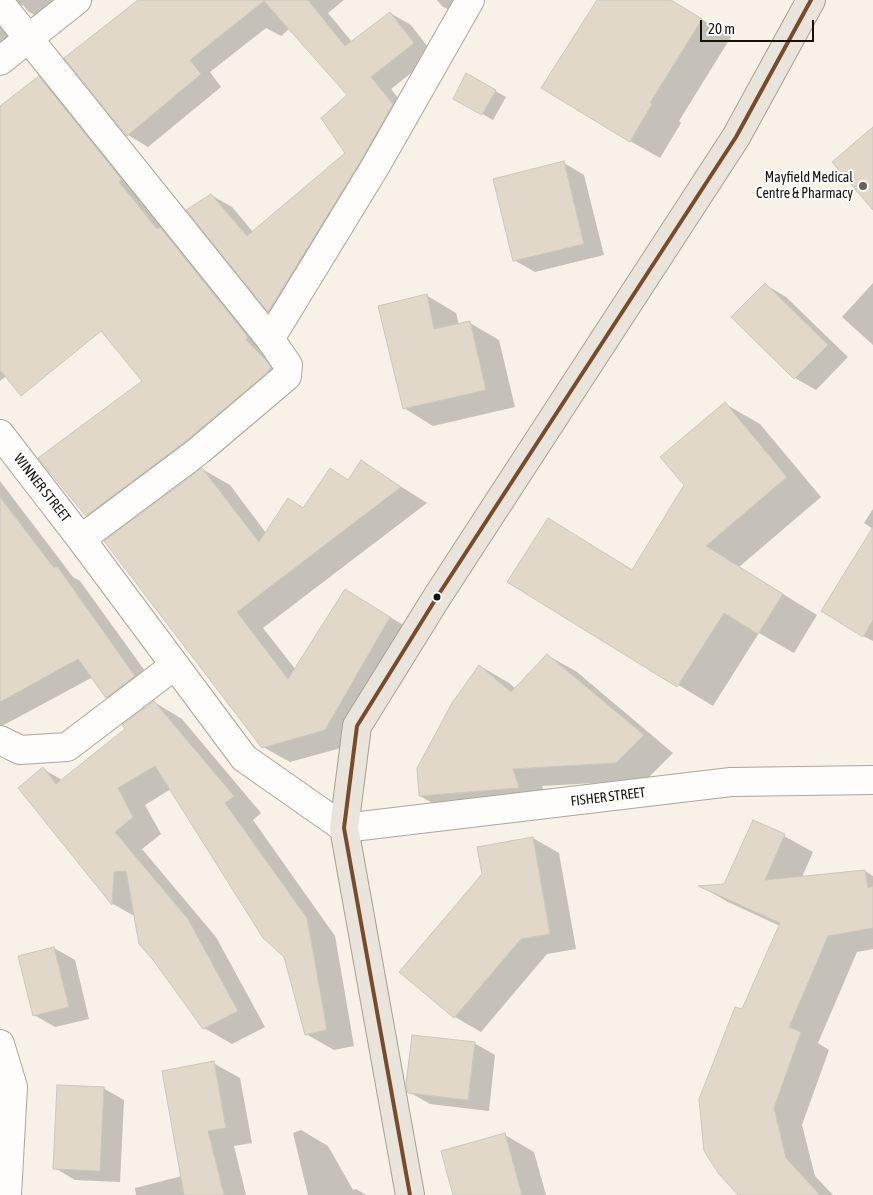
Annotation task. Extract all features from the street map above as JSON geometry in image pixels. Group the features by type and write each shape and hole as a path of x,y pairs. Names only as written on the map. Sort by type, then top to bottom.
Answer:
{"main road":[{"path":"410,1195 344,828 357,726 437,597 736,137 811,0"}],"street":[{"path":"0,61 77,0"},
{"path":"270,339 375,167 470,0"},
{"path":"0,3 270,339 288,365 287,376 196,453 81,539"},
{"name":"WINNER STREET","path":"0,434 81,539 244,758 344,828"},
{"path":"0,740 20,750 67,747 174,666"},
{"name":"FISHER STREET","path":"344,828 731,782 873,780"},
{"path":"0,1044 13,1087 7,1195"}],"building":[{"path":"138,0 308,0 345,46 390,12 414,43 371,77 393,104 362,159 268,312 186,210 211,194 247,236 345,153 321,118 347,95 264,1 190,60 201,74 127,136 64,58"},
{"path":"597,0 671,0 702,19 650,103 652,104 630,142 541,88"},
{"path":"466,73 496,90 482,115 453,99"},
{"path":"39,76 122,180 119,182 157,229 160,227 248,337 246,340 271,367 267,373 186,441 86,516 38,458 142,381 101,331 21,396 0,370 0,106"},
{"name":"Mayfield Medical Centre & Pharmacy","path":"873,127 873,210 832,162"},
{"path":"564,161 584,244 513,261 493,179"},
{"path":"765,283 828,345 794,379 731,317"},
{"path":"427,294 434,329 470,321 486,390 403,409 378,306"},
{"path":"725,402 787,477 706,546 783,594 758,634 724,613 677,687 507,582 548,518 632,570 684,485 660,457"},
{"path":"361,460 401,487 237,612 288,679 345,589 390,617 325,730 262,748 104,541 202,468 259,542 288,498 303,508 330,468 348,480"},
{"path":"0,497 54,568 57,566 135,676 106,698 78,659 0,702"},
{"path":"873,527 873,620 863,637 821,611"},
{"path":"547,654 644,735 616,763 513,769 519,788 419,796 417,768 452,703 479,665 511,692"},
{"path":"154,701 234,796 225,803 307,918 327,1030 305,1035 284,957 263,938 155,766 118,788 133,817 115,832 188,919 238,1011 203,1029 153,960 139,944 126,871 114,872 112,905 18,788 43,767 56,784 125,729 122,725"},
{"path":"753,820 785,834 765,880 865,870 868,888 873,886 873,928 828,936 789,1027 801,1032 774,1108 786,1158 820,1195 738,1195 719,1174 704,1151 699,1099 735,1007 742,1009 780,923 698,886 724,884"},
{"path":"533,837 550,934 521,939 454,1018 399,972 482,874 477,847"},
{"path":"54,947 69,1007 33,1016 18,956"},
{"path":"412,1035 475,1042 468,1100 408,1093 406,1084"},
{"path":"214,1061 226,1128 208,1131 224,1195 184,1195 162,1071"},
{"path":"57,1085 104,1087 100,1171 53,1169"},
{"path":"505,1133 522,1195 453,1195 441,1151"}],"transit line":[{"path":"410,1195 344,828 357,726 437,597 736,137 811,0"}],"place":[{"name":"Mayfield Medical Centre & Pharmacy","path":"863,186"}]}
